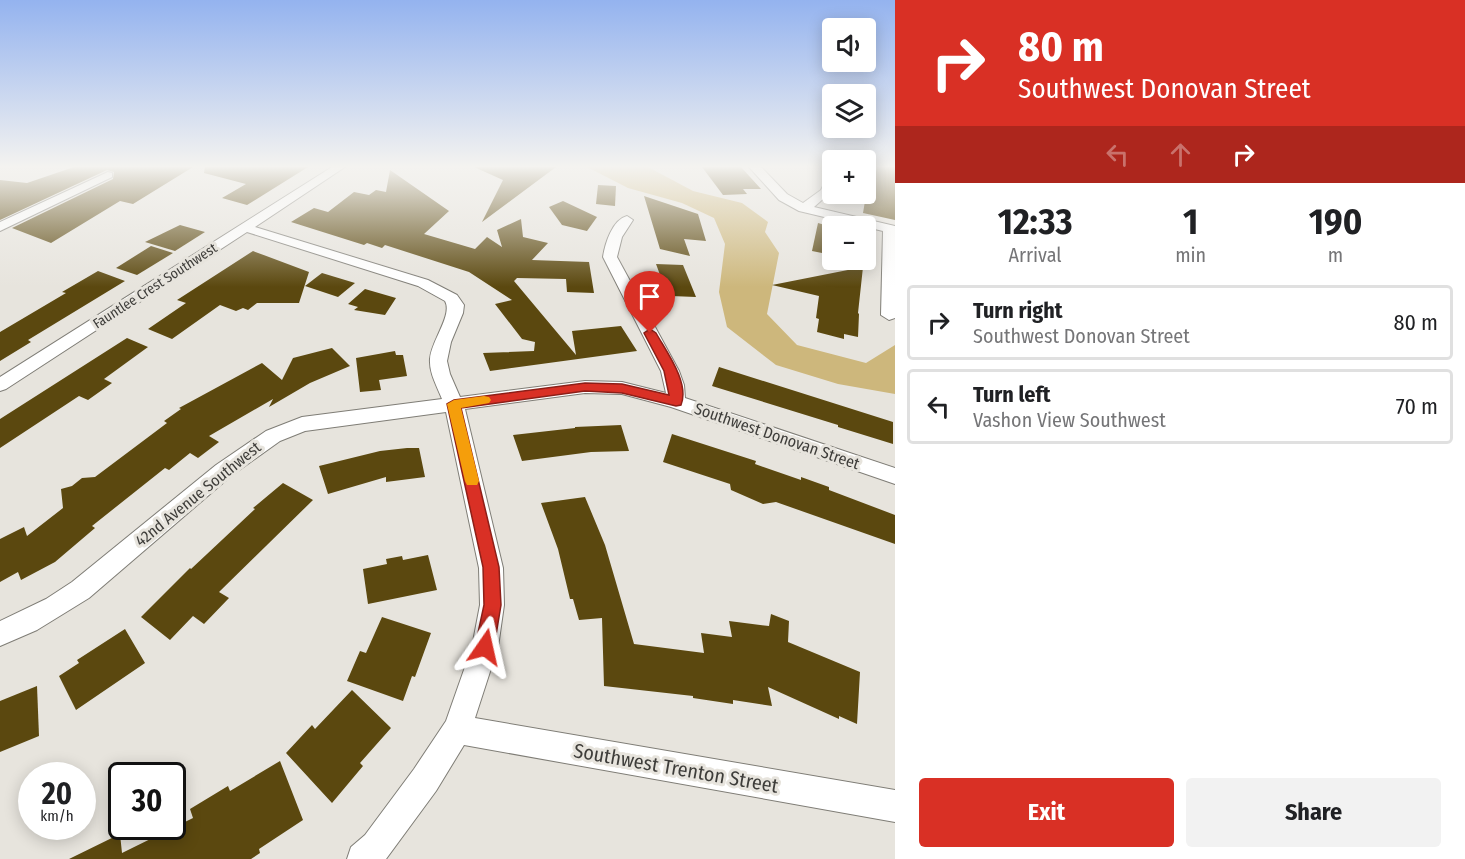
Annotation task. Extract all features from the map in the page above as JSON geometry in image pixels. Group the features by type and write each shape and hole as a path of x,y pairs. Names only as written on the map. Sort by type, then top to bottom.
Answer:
{"street":[{"path":"0,227 41,207"},
{"name":"Fauntlee Crest Southwest","path":"0,385 278,207"},
{"path":"803,208 892,229 889,315"},
{"path":"627,220 617,233 610,257 670,371 675,385 676,402"},
{"path":"246,228 423,283 449,294 455,300 456,309 439,353 438,365 454,404 489,557 492,605 485,647 457,729 425,780 376,846 363,859"},
{"name":"Southwest Donovan Street","path":"454,404 593,387 622,388 676,402 895,476"},
{"name":"42nd Avenue Southwest","path":"0,634 61,604 247,451 282,431 302,424 454,404"},
{"name":"Southwest Trenton Street","path":"457,729 895,806"}],"shaded area":[{"path":"691,207 748,207 768,222 765,232 779,253 767,314 797,345 866,363 895,345 895,394 838,384 776,365 727,327 719,292 725,244 714,218"}],"building":[{"path":"0,207 28,207 0,220"},
{"path":"55,207 110,207 51,243 12,228"},
{"path":"334,207 443,207 449,211 424,234 475,249 487,237 502,247 497,230 521,219 523,237 548,243 532,260 589,262 594,293 567,292 566,279 517,278 514,281 576,355 572,331 621,326 637,351 490,371 483,353 534,351 535,342 522,339 495,304 512,300 469,272 385,245 382,248 367,243 364,245 291,222 314,208 328,212"},
{"path":"489,207 502,207 482,222"},
{"path":"549,207 576,207 597,217 587,231 562,225"},
{"path":"647,207 677,207 698,214 706,241 684,239 690,256 660,249"},
{"path":"864,207 895,207 895,220 863,213"},
{"path":"818,223 822,224 822,253 812,251"},
{"path":"180,225 205,232 175,251 145,242"},
{"path":"151,246 173,253 137,275 116,268"},
{"path":"253,251 309,272 299,303 257,303 248,310 243,308 236,311 220,305 172,339 148,329 186,303 177,300"},
{"path":"656,264 683,265 696,297 671,296"},
{"path":"848,270 863,270 858,337 844,334 844,339 817,332 819,296 772,285"},
{"path":"98,271 125,281 28,340 31,342 0,361 0,332"},
{"path":"322,273 355,283 338,297 305,286"},
{"path":"365,289 396,298 385,315 354,310 358,307 348,304"},
{"path":"127,338 148,347 104,379 112,383 88,400 79,396 0,448 0,419"},
{"path":"332,348 350,366 310,383 269,407 273,399 209,436 219,442 198,458 190,453 169,470 165,468 92,526 95,528 55,562 21,580 18,572 0,582 0,539 24,527 27,536 63,508 61,489 72,486 82,478 95,477 167,423 164,421 181,409 179,408 262,363 282,380 293,358"},
{"path":"395,351 396,355 403,355 407,376 379,380 381,390 360,392 356,358"},
{"path":"719,367 893,422 893,444 712,386"},
{"path":"621,425 629,451 591,452 522,461 513,435 575,427"},
{"path":"672,434 756,461 755,464 801,480 801,477 829,487 829,490 895,515 895,544 776,502 763,504 731,490 730,484 663,462"},
{"path":"419,448 425,477 386,482 386,477 328,494 319,466 380,451"},
{"path":"283,483 313,500 219,592 229,598 204,624 193,616 170,640 141,617 190,568 255,509 253,508"},
{"path":"585,497 605,545 634,644 704,653 701,633 732,637 729,621 769,626 771,614 789,621 788,642 860,672 857,724 839,716 839,719 768,687 772,706 733,700 733,704 693,698 693,696 604,686 602,618 579,620 573,599 570,599 558,549 541,503"},
{"path":"428,555 437,590 368,604 363,569 387,564 386,559 402,556 403,560"},
{"path":"382,617 431,633 415,677 412,676 403,701 347,681 360,651 366,653"},
{"path":"125,629 145,663 76,710 59,676 79,663 77,660"},
{"path":"37,686 39,736 0,752 0,701"},
{"path":"352,690 391,728 360,763 363,766 332,803 286,753 312,725 315,729"},
{"path":"280,761 303,820 259,849 260,853 251,859 69,859 108,840 121,840 122,853 148,840 186,840 186,821 193,818 190,809 228,786 230,791"}],"slow traffic":[{"path":"472,481 454,404 484,400"}],"route":[{"path":"485,647 492,605 491,567 454,404 585,387 622,388 676,402 675,385 670,371 650,333"}]}
